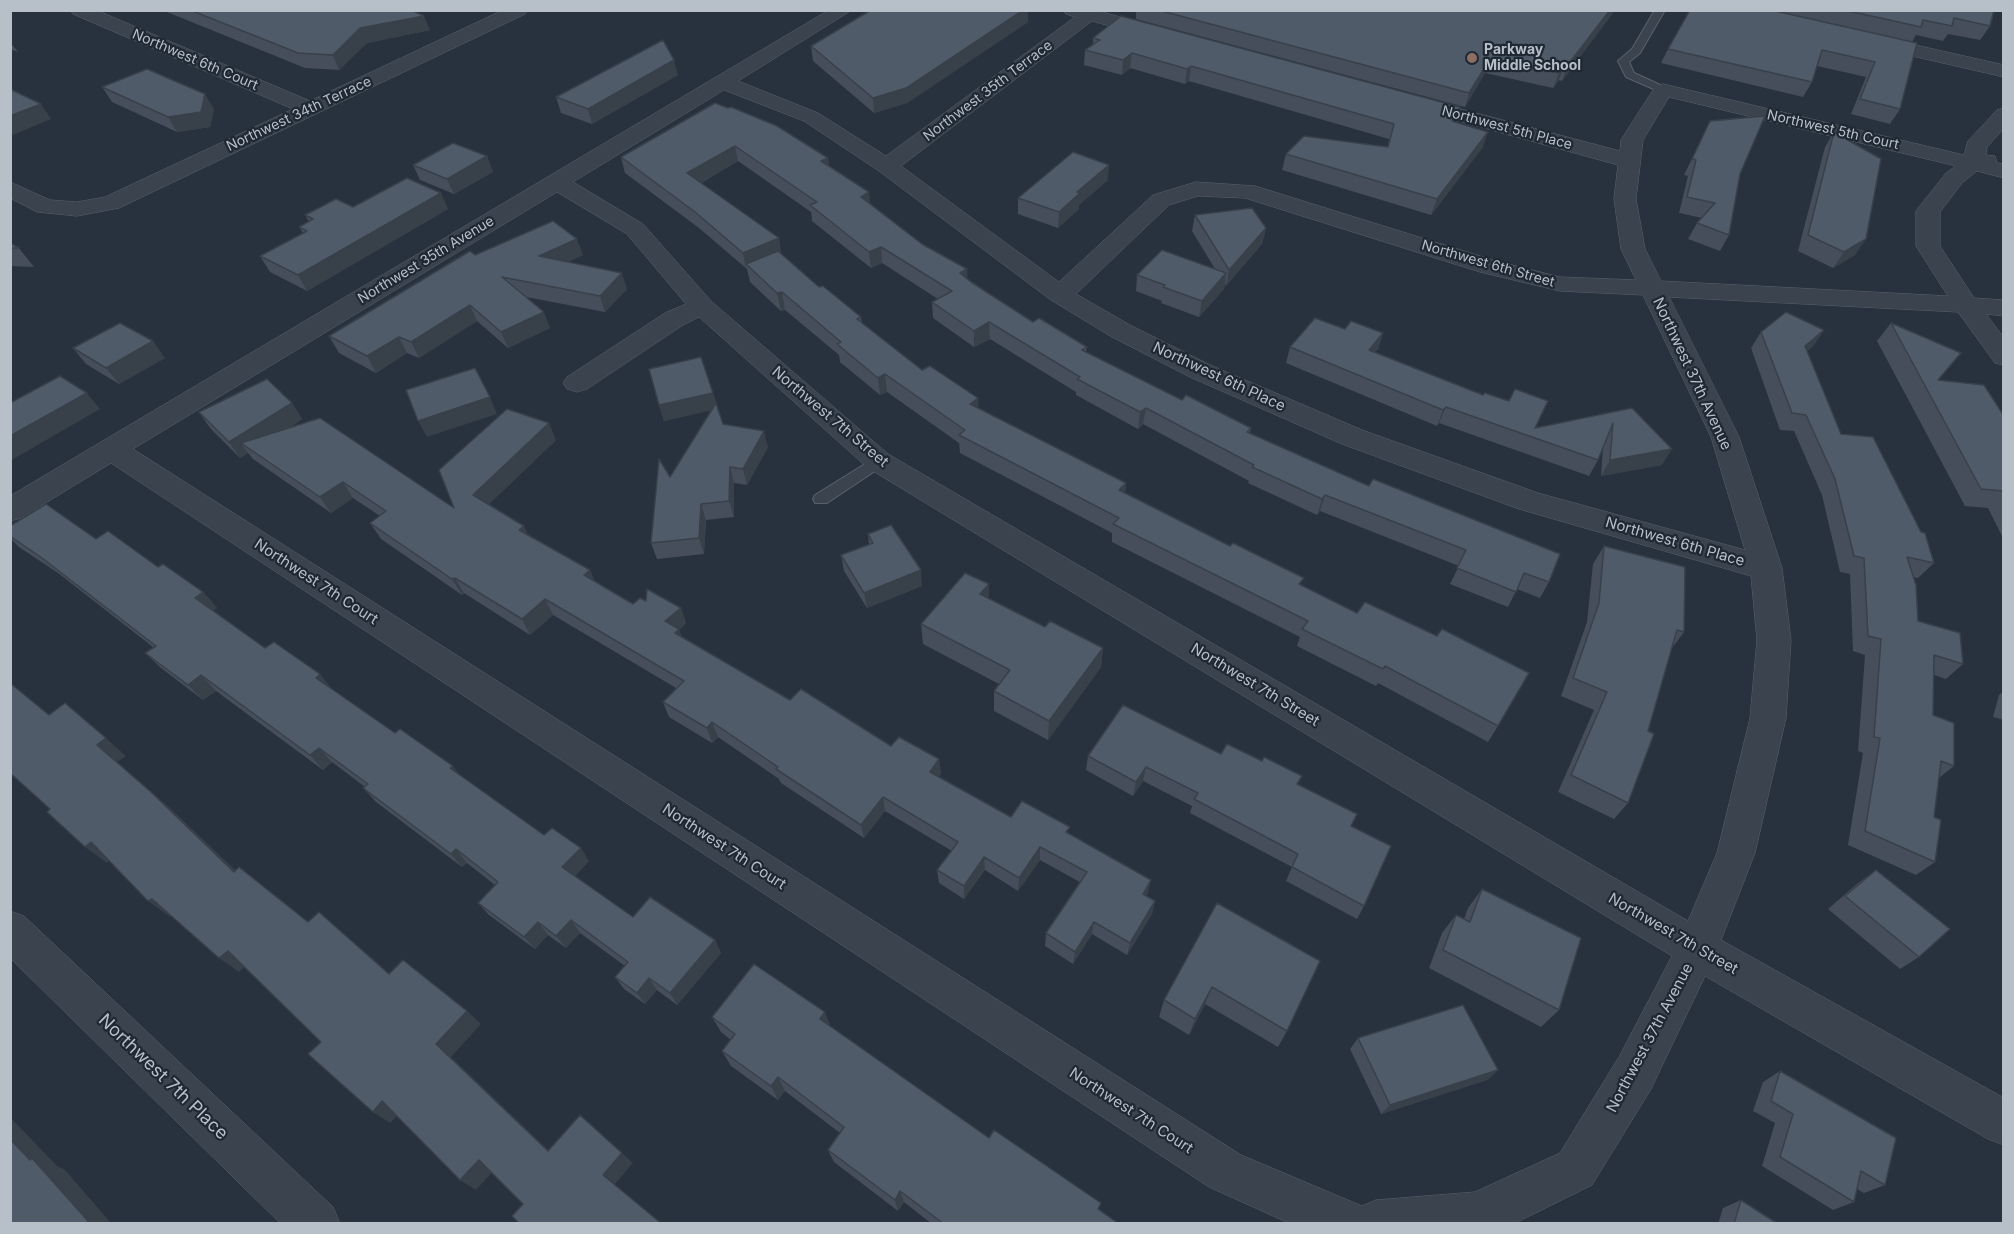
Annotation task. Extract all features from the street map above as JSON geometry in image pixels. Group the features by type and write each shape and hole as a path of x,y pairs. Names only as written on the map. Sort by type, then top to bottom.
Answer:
{"street":[{"name":"Northwest 6th Court","path":"79,10 311,109"},
{"path":"475,10 509,15"},
{"name":"Northwest 35th Avenue","path":"10,510 843,10"},
{"path":"1080,13 1181,40"},
{"name":"Northwest 35th Terrace","path":"887,166 1080,13"},
{"name":"Northwest 34th Terrace","path":"10,189 45,207 76,209 111,202 509,15"},
{"path":"1852,37 2004,71"},
{"name":"Northwest 6th Place","path":"722,82 811,117 887,166 1060,294 1121,331 1200,371 1352,437 1530,501 1766,568"},
{"name":"Northwest 37th Avenue","path":"1376,1224 1477,1216 1576,1169 1635,1073 1697,949 1736,853 1768,718 1774,640 1766,568 1725,437 1633,249 1625,199 1632,140 1663,90"},
{"name":"Northwest 5th Court","path":"1663,90 2004,171"},
{"name":"Northwest 5th Place","path":"1400,99 1630,161"},
{"path":"1974,163 1976,146 2004,114"},
{"path":"2004,158 1974,163 1954,178 1928,211 1928,246 1965,304 2004,357"},
{"name":"Northwest 7th Street","path":"556,182 635,229 702,306 878,461 1697,949 2004,1123"},
{"name":"Northwest 6th Street","path":"1060,294 1161,200 1196,189 1247,191 1489,267 1560,284 1965,304 2004,308"},
{"path":"577,383 674,319 702,306"},
{"name":"Northwest 7th Court","path":"111,449 1225,1172 1347,1224"},
{"name":"Northwest 7th Place","path":"10,930 316,1224"}],"lane":[{"path":"1658,11 1636,51 1623,61 1630,75 1663,90"},
{"path":"820,499 878,461"}],"building":[{"path":"190,10 411,10 424,16 360,28 333,55 298,53"},
{"path":"871,10 1023,10 906,88 873,98 811,46"},
{"path":"1158,10 1610,10 1567,66 1564,66 1559,73 1490,59 1469,93"},
{"path":"1690,10 1771,10 1917,43 1900,109 1860,99 1875,62 1822,50 1812,82 1668,49"},
{"path":"1844,10 1994,10 1990,26 1954,18 1952,26 1923,20 1921,27"},
{"path":"1121,16 1460,107 1452,121 1488,132 1437,199 1286,154 1304,136 1388,147 1394,124 1191,66 1187,69 1132,53 1123,60 1085,50 1100,40 1093,38"},
{"path":"663,40 674,60 588,109 556,97"},
{"path":"147,69 205,94 201,112 168,117 102,87"},
{"path":"10,89 41,104 10,116"},
{"path":"715,103 731,107 777,126 828,158 821,161 869,192 861,197 922,244 967,269 960,273 971,282 1033,322 1039,318 1087,347 1082,350 1182,400 1186,395 1251,428 1247,432 1369,486 1373,479 1560,554 1549,582 1524,573 1516,592 1457,568 1466,550 1325,495 1322,499 1252,467 1254,465 1146,408 1140,412 1077,379 1080,377 989,322 974,331 932,302 952,291 881,247 869,252 810,205 817,202 735,146 687,173 779,238 743,253 695,212 621,157"},
{"path":"1765,116 1740,174 1729,235 1697,223 1715,203 1687,197 1696,160 1692,159 1710,121"},
{"path":"1834,132 1881,159 1866,239 1844,252 1808,235"},
{"path":"453,143 487,156 447,179 413,165"},
{"path":"1073,152 1109,165 1077,192 1080,193 1059,212 1018,198"},
{"path":"407,178 441,193 298,275 260,256 307,231 299,227 313,219 305,215 336,199 353,207"},
{"path":"1252,208 1266,228 1229,270 1195,215"},
{"path":"553,221 577,239 539,256 622,273 600,296 502,277 544,312 501,332 470,305 411,342 399,337 367,356 329,336 470,251 475,255"},
{"path":"1162,250 1226,273 1202,301 1137,275"},
{"path":"778,251 819,287 823,286 861,317 857,319 922,370 930,366 978,398 970,404 1126,483 1119,490 1230,546 1233,543 1304,578 1299,584 1357,613 1365,602 1437,636 1442,629 1529,673 1498,726 1385,666 1383,669 1302,629 1308,621 1113,524 1119,518 959,435 965,430 885,374 878,378 837,344 841,342 782,292 777,293 746,264"},
{"path":"1786,312 1824,330 1805,346 1841,434 1873,437 1921,532 1925,533 1934,563 1907,557 1916,585 1918,621 1960,633 1963,664 1934,655 1933,715 1954,723 1954,766 1941,761 1934,817 1941,820 1935,862 1865,831 1880,738 1874,737 1881,639 1868,636 1864,558 1854,556 1835,479 1806,415 1792,413 1761,332"},
{"path":"1315,318 1345,329 1351,321 1383,333 1369,350 1483,395 1485,393 1509,401 1515,389 1548,401 1535,428 1632,408 1672,449 1610,460 1613,423 1598,460 1446,407 1443,410 1290,347"},
{"path":"120,323 153,341 106,368 73,348"},
{"path":"1891,323 1961,353 1938,380 1984,385 2004,416 2004,491 1981,489"},
{"path":"701,357 713,393 659,405 649,369"},
{"path":"475,368 490,397 418,421 406,390"},
{"path":"60,376 87,393 10,436 10,403"},
{"path":"267,379 292,403 229,442 199,412"},
{"path":"716,403 723,424 764,431 743,469 730,467 729,501 701,504 699,538 651,543 659,459 670,477"},
{"path":"507,409 549,423 473,495 524,526 519,530 590,570 584,575 633,604 640,598 646,601 647,589 681,608 665,621 679,629 675,633 790,700 801,689 891,746 899,737 939,759 930,772 1011,817 1022,801 1070,827 1066,832 1151,880 1143,894 1155,901 1130,943 1094,922 1075,952 1046,933 1087,872 1040,847 1019,878 984,857 964,886 937,870 958,842 883,797 861,825 776,769 778,767 712,722 707,728 663,702 684,681 545,599 522,619 455,578 452,579 370,523 386,511 343,482 320,497 241,443 320,418 454,508 439,470"},
{"path":"46,504 96,539 108,531 158,567 163,564 203,592 195,598 265,648 274,642 320,674 316,678 395,733 400,729 544,835 552,828 581,848 562,867 633,917 650,897 715,940 670,993 649,978 637,993 615,977 628,962 571,920 556,936 538,922 524,937 478,903 498,882 456,849 451,854 363,788 368,784 319,748 310,755 201,675 188,685 145,653 156,646 10,536 10,526"},
{"path":"891,525 921,570 864,593 841,555 873,543 868,534"},
{"path":"1604,546 1685,567 1684,632 1677,630 1648,731 1654,734 1628,803 1571,775 1607,692 1573,678 1599,603"},
{"path":"965,573 989,584 980,594 1045,627 1050,621 1103,648 1049,721 994,691 1010,670 921,624"},
{"path":"10,683 49,715 65,703 106,738 97,745 151,792 234,872 239,867 308,922 319,912 389,974 403,960 467,1011 436,1044 548,1151 580,1115 622,1153 603,1175 662,1224 520,1224 512,1216 523,1204 479,1160 460,1180 382,1101 373,1112 308,1054 321,1042 228,951 219,958 152,899 148,901 91,842 85,847 47,812 50,809 10,773"},
{"path":"1123,705 1221,754 1227,744 1262,761 1264,757 1302,776 1297,784 1357,814 1351,826 1391,846 1364,906 1292,867 1298,854 1194,799 1198,793 1146,767 1136,782 1088,756"},
{"path":"1876,870 1950,929 1919,957 1845,896"},
{"path":"1482,889 1581,938 1559,1010 1443,950 1456,915 1470,922"},
{"path":"1217,903 1320,961 1287,1031 1212,987 1195,1019 1164,1000"},
{"path":"754,964 825,1012 820,1019 989,1138 994,1130 1101,1203 1098,1209 1119,1224 944,1224 900,1191 895,1200 828,1150 844,1127 778,1077 771,1086 722,1051 735,1034 712,1017"},
{"path":"1463,1005 1498,1070 1390,1105 1358,1038"},
{"path":"1780,1071 1896,1138 1885,1185 1861,1171 1854,1202 1780,1157 1793,1114 1771,1101"},
{"path":"10,1139 30,1160 32,1158 88,1221 85,1224 10,1224"},
{"path":"1741,1200 1778,1224 1734,1224"}],"place":[{"name":"Parkway Middle School","path":"1472,58"}]}
